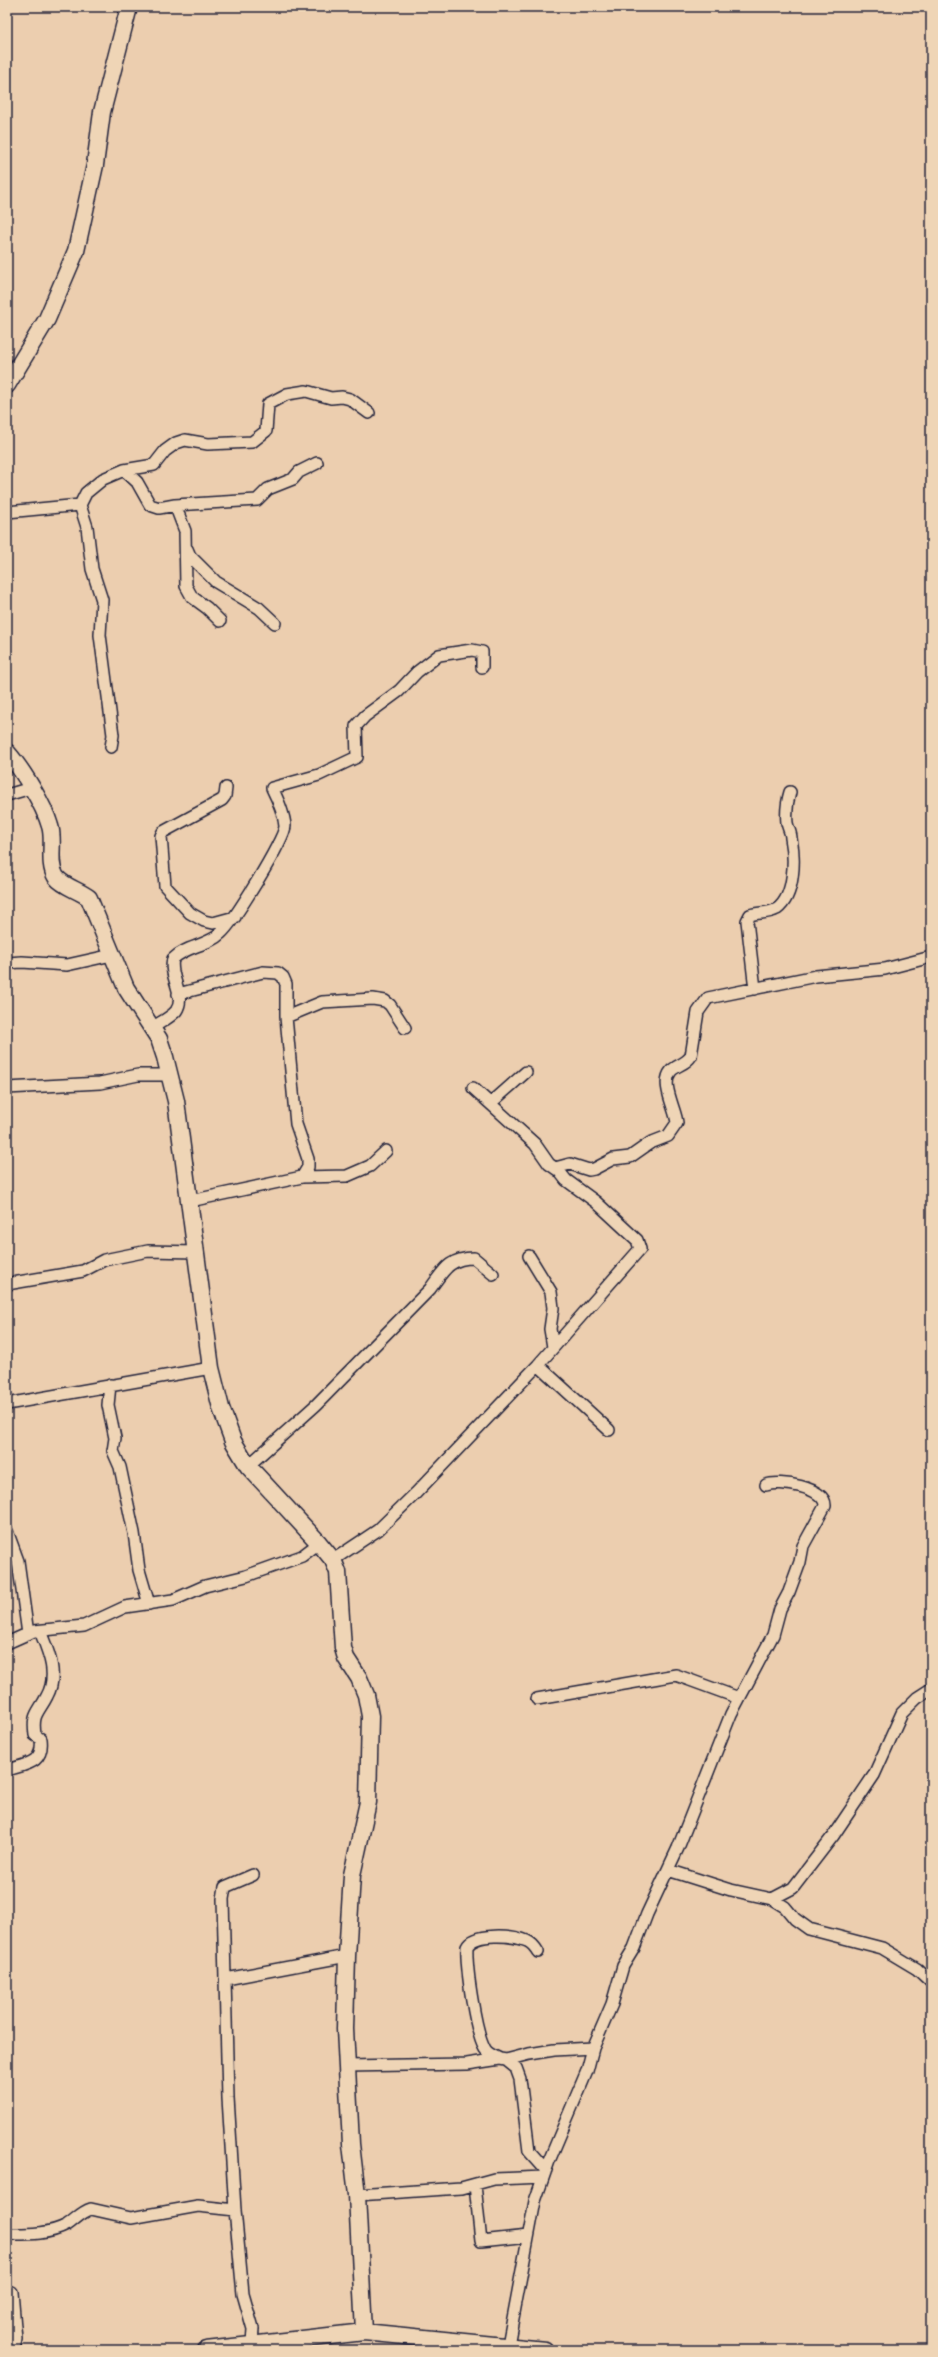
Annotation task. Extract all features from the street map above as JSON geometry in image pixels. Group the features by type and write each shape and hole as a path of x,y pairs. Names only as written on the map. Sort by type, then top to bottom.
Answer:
{"street":[{"path":"7,383 47,318 76,251 95,165 103,105 129,7"},
{"path":"80,505 93,486 112,474 124,470 154,465 170,446 185,440 208,444 252,442 266,431 268,404 287,394 306,391 331,398 345,397 369,413"},
{"path":"124,470 137,482 147,502 153,507 159,508 175,505 257,500 268,489 293,479 299,472 317,463"},
{"path":"7,512 80,505"},
{"path":"80,505 87,527 92,569 102,600 100,629 113,735 111,747"},
{"path":"175,505 184,527 187,549 186,586 189,593 220,621"},
{"path":"187,549 190,556 216,582 259,608 275,623"},
{"path":"152,1028 175,1011 178,994 172,976 173,959 212,940 221,933 235,917 259,879 285,827 281,807 272,788 319,776 357,757 356,726 365,716 399,691 417,672 439,655 472,650 482,652 482,667"},
{"path":"7,752 40,801 51,826 53,870 56,877 64,884 81,892 89,898 129,992 159,1039 176,1101 211,1368 221,1408 233,1441 248,1466 333,1560 340,1581 343,1648 346,1658 359,1678 366,1695 370,1716 368,1802 352,1875 347,1956 346,2066 357,2194 364,2332"},
{"path":"7,795 31,788"},
{"path":"226,788 225,796 222,800 163,832 161,841 165,886 182,904 204,921 213,923 235,917"},
{"path":"755,990 748,921 750,915 766,913 778,908 785,900 789,889 792,864 792,839 787,824 790,792"},
{"path":"7,963 22,962 67,965 112,955"},
{"path":"555,1168 570,1164 594,1169 613,1159 630,1157 650,1143 672,1133 677,1123 667,1080 672,1070 688,1061 691,1056 700,1007 708,998 717,995 755,990 816,976 885,968 931,958"},
{"path":"178,994 271,971 278,973 286,984 286,1017 296,1124 308,1159 308,1167 302,1177"},
{"path":"286,1017 322,1002 373,999 385,1001 390,1005 406,1028"},
{"path":"491,1103 526,1072"},
{"path":"7,1088 100,1083 138,1075 169,1075"},
{"path":"333,1560 378,1530 538,1365 640,1249 637,1240 601,1206 572,1186 547,1161 535,1144 473,1088"},
{"path":"190,1201 302,1177 346,1176 370,1166 386,1151"},
{"path":"7,1284 83,1271 104,1260 141,1252 159,1250 196,1252"},
{"path":"529,1256 551,1292 553,1308 550,1329 553,1347"},
{"path":"248,1466 316,1405 414,1306 445,1269 457,1259 474,1258 493,1274"},
{"path":"538,1365 610,1430"},
{"path":"8,1406 110,1385 211,1368"},
{"path":"110,1385 108,1405 114,1431 113,1451 120,1467 135,1537 139,1570 150,1604"},
{"path":"508,2345 535,2201 587,2071 593,2048 612,2004 623,1966 634,1948 668,1870 739,1698 773,1635 780,1609 789,1592 800,1562 803,1546 825,1506 822,1498 811,1490 778,1482 766,1485"},
{"path":"7,1531 18,1561 28,1634"},
{"path":"7,1643 28,1634 40,1631 84,1626 125,1607 172,1600 209,1585 246,1576 302,1556 319,1543"},
{"path":"7,1770 36,1760 42,1749 41,1739 35,1735 33,1722 34,1714 47,1696 51,1687 52,1662 40,1631"},
{"path":"537,1699 676,1675 739,1698"},
{"path":"772,1899 793,1888 833,1836 874,1775 902,1713 916,1698 931,1689"},
{"path":"668,1870 731,1890 772,1899 788,1911 795,1919 810,1929 882,1948 917,1969 931,1982"},
{"path":"252,2344 253,2329 243,2294 235,2210 228,2098 223,1891 228,1884 253,1875"},
{"path":"788,1911 793,1888"},
{"path":"538,1952 532,1943 525,1940 487,1936 469,1942 467,1954 471,1996 483,2044 488,2052 516,2068 520,2079 529,2151 545,2174"},
{"path":"226,1979 347,1956"},
{"path":"477,2063 481,2055 483,2044"},
{"path":"346,2066 477,2063 503,2060 554,2050 593,2048"},
{"path":"357,2194 461,2188 494,2179 545,2174"},
{"path":"474,2185 481,2241 528,2236"},
{"path":"7,2234 35,2234 57,2228 90,2209 131,2218 198,2206 235,2210"},
{"path":"12,2292 16,2339 14,2350"},
{"path":"206,2350 364,2332 462,2347 508,2345 545,2350"}]}
